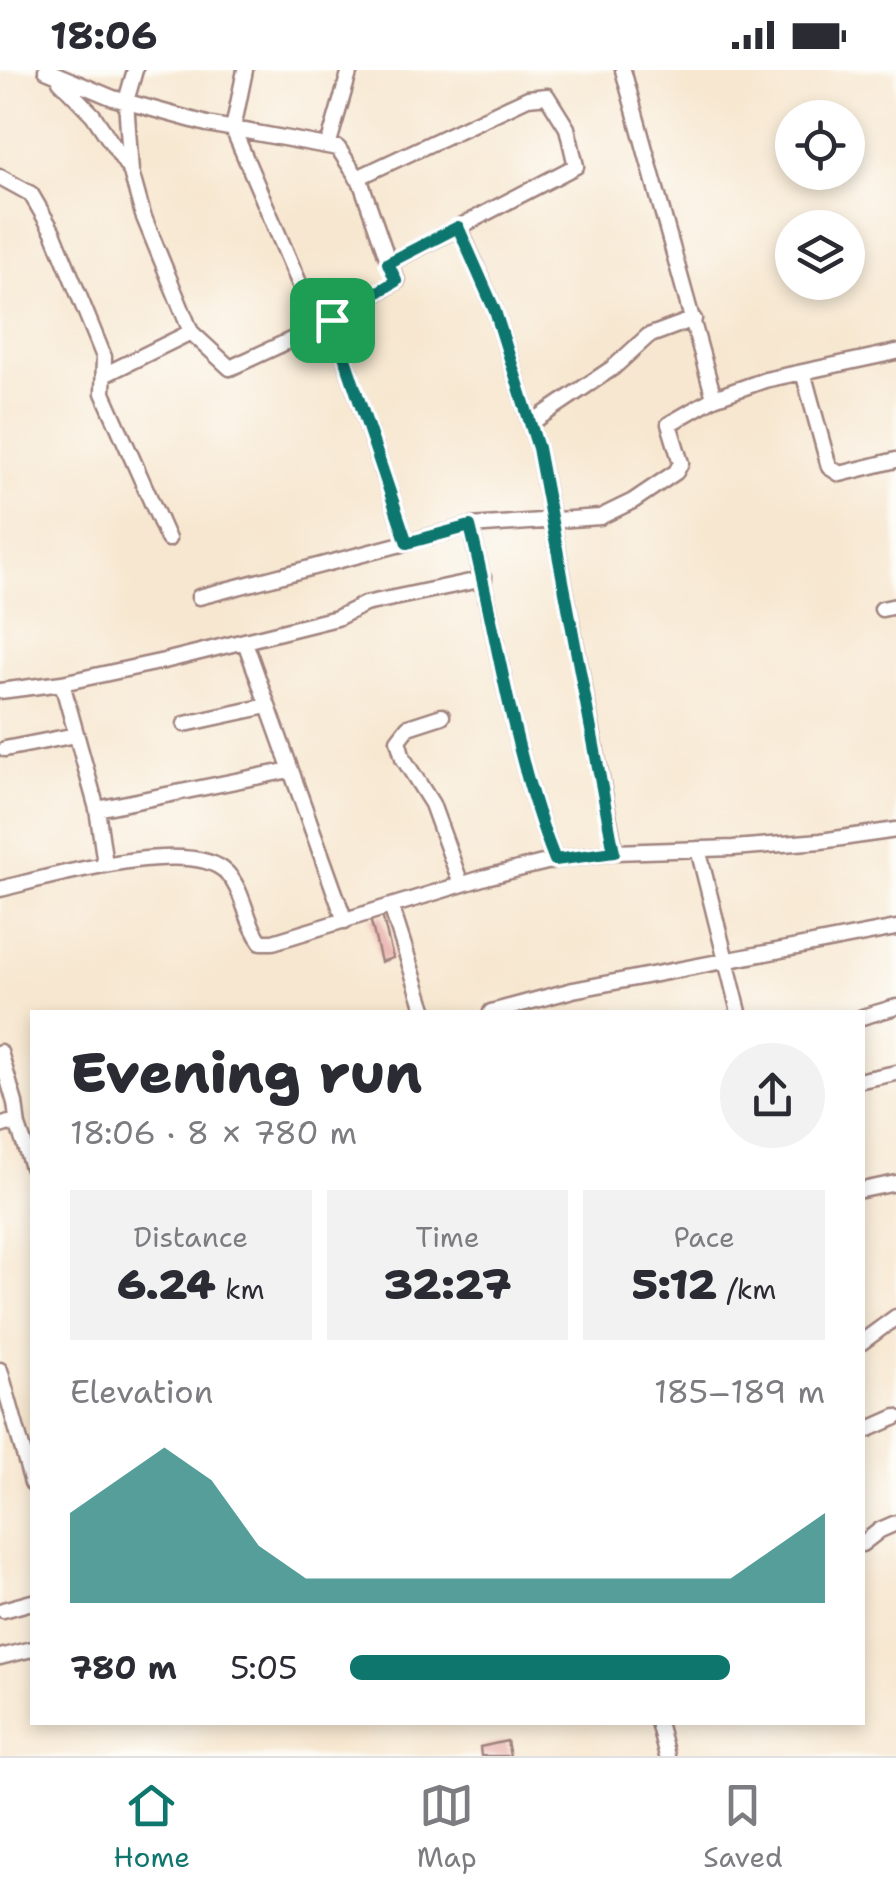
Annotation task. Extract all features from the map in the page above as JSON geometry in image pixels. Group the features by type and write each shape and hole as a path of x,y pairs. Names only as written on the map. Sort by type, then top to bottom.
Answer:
{"street":[{"path":"51,73 126,101 233,129 338,148 358,178 396,281 325,324 230,368 192,332 143,215 131,172 126,101 134,70"},
{"path":"245,70 233,129 325,324 407,543"},
{"path":"328,146 350,70"},
{"path":"623,70 714,398"},
{"path":"51,73 93,115 131,172"},
{"path":"358,178 528,98 547,96 567,128 576,166 388,263"},
{"path":"0,177 32,194 54,232 104,358 103,393 168,539"},
{"path":"458,227 495,311 531,423 614,852"},
{"path":"531,423 614,366 648,336 694,319"},
{"path":"104,375 192,332"},
{"path":"199,596 470,526 600,518 634,502 676,472 681,463 669,424 714,398 766,380 896,352"},
{"path":"803,372 828,467 840,474 896,460"},
{"path":"470,526 507,702 555,860"},
{"path":"0,691 62,682 245,642 337,618 365,604 484,579"},
{"path":"245,642 345,921"},
{"path":"62,682 97,809 106,864"},
{"path":"184,724 267,706"},
{"path":"442,716 408,728 398,740 402,758 432,804 461,884"},
{"path":"5,749 76,734"},
{"path":"97,809 290,770"},
{"path":"0,889 106,864 170,858 211,862 237,886 252,930 261,942 273,942 461,884 555,860 614,852 821,841 896,830"},
{"path":"698,849 738,1010"},
{"path":"390,906 424,1010"},
{"path":"499,1010 573,990 896,928"},
{"path":"865,1015 896,1007"},
{"path":"0,1052 30,1161"},
{"path":"865,1079 896,1073"},
{"path":"0,1126 18,1126"},
{"path":"865,1189 896,1183"},
{"path":"865,1340 896,1316"},
{"path":"0,1370 27,1445"},
{"path":"865,1431 896,1417"},
{"path":"865,1542 896,1524"},
{"path":"3,1610 30,1603"},
{"path":"0,1657 30,1650"},
{"path":"659,1725 667,1756"}],"building":[{"path":"382,915 393,958 381,962 370,918"},
{"path":"507,1741 510,1756 481,1756 480,1747"}],"route":[{"path":"458,227 495,311 538,448 614,852 555,860 507,702 470,526 407,543 332,320 396,281 388,263 458,227"}]}
